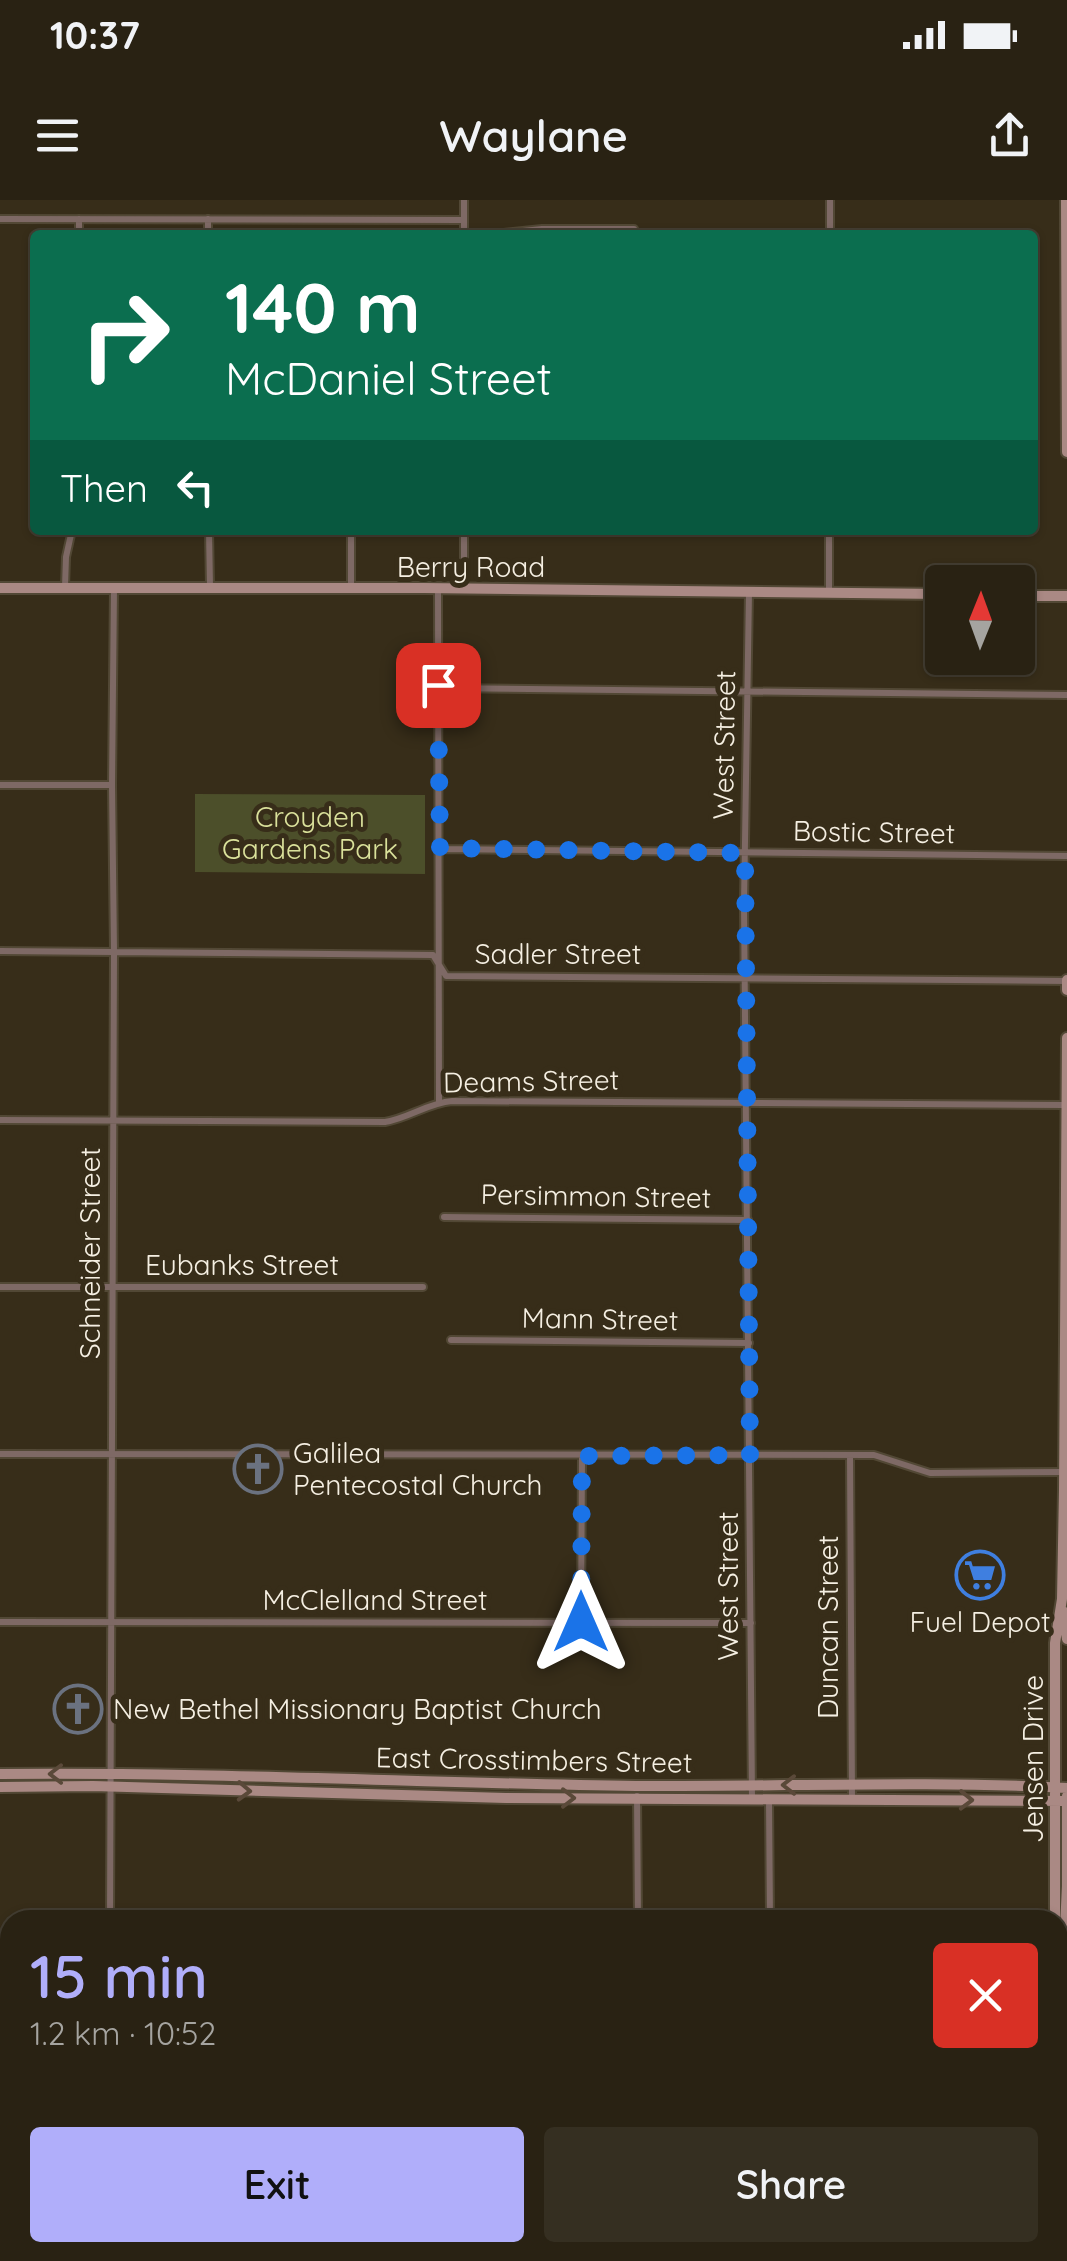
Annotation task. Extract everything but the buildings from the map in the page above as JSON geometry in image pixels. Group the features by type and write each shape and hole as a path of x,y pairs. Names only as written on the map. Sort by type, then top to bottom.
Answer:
{"main road":[{"path":"1066,200 1067,452"},
{"name":"Berry Road","path":"0,588 925,594"},
{"path":"1035,596 1067,596"},
{"path":"1067,980 1067,990"},
{"name":"Jensen Drive","path":"1066,1910 1061,1662 1055,1643 1062,1599 1066,1490 1067,1038"},
{"name":"Jensen Drive","path":"1062,1599 1067,1640"},
{"name":"East Crosstimbers Street","path":"0,1774 499,1782 752,1799 1063,1800"},
{"path":"208,1790 209,1775"},
{"path":"361,1779 361,1794"},
{"path":"499,1782 499,1798"},
{"name":"East Crosstimbers Street","path":"0,1786 499,1798 752,1786 1063,1789"},
{"path":"922,1786 922,1799"},
{"name":"Jensen Drive","path":"1056,1910 1063,1800"}],"street":[{"path":"464,200 464,230"},
{"path":"830,200 830,230"},
{"path":"0,219 464,220"},
{"path":"79,219 80,230"},
{"path":"208,219 208,230"},
{"path":"532,230 634,229"},
{"path":"65,588 71,535"},
{"path":"209,535 210,588"},
{"path":"351,535 351,589"},
{"path":"464,535 464,589"},
{"path":"829,535 829,592"},
{"name":"Schneider Street","path":"110,1910 114,587"},
{"path":"438,589 439,1102"},
{"name":"West Street","path":"749,592 745,853 752,1799"},
{"path":"438,688 1067,695"},
{"path":"0,785 112,785"},
{"name":"Bostic Street","path":"440,848 1067,856"},
{"name":"Sadler Street","path":"0,951 429,954 446,976 1067,980"},
{"name":"Deams Street","path":"0,1120 385,1122 400,1120 439,1102 1065,1105"},
{"name":"Persimmon Street","path":"444,1217 748,1220"},
{"name":"Eubanks Street","path":"0,1288 424,1287"},
{"name":"Mann Street","path":"451,1340 749,1342"},
{"path":"0,1454 850,1455 887,1458 930,1473 1064,1472"},
{"name":"Duncan Street","path":"850,1455 852,1798"},
{"path":"581,1622 582,1456"},
{"name":"McClelland Street","path":"0,1622 751,1623"},
{"path":"637,1792 638,1910"},
{"path":"769,1799 770,1910"}],"green space":[{"name":"Croyden Gardens Park","path":"195,794 425,795 425,874 195,872"}],"place":[{"name":"Galilea Pentecostal Church","path":"258,1469"},
{"name":"Fuel Depot","path":"980,1575"},
{"name":"New Bethel Missionary Baptist Church","path":"78,1709"}],"route":[{"path":"438,685 440,848 745,853 750,1455 582,1456 581,1622"}]}
